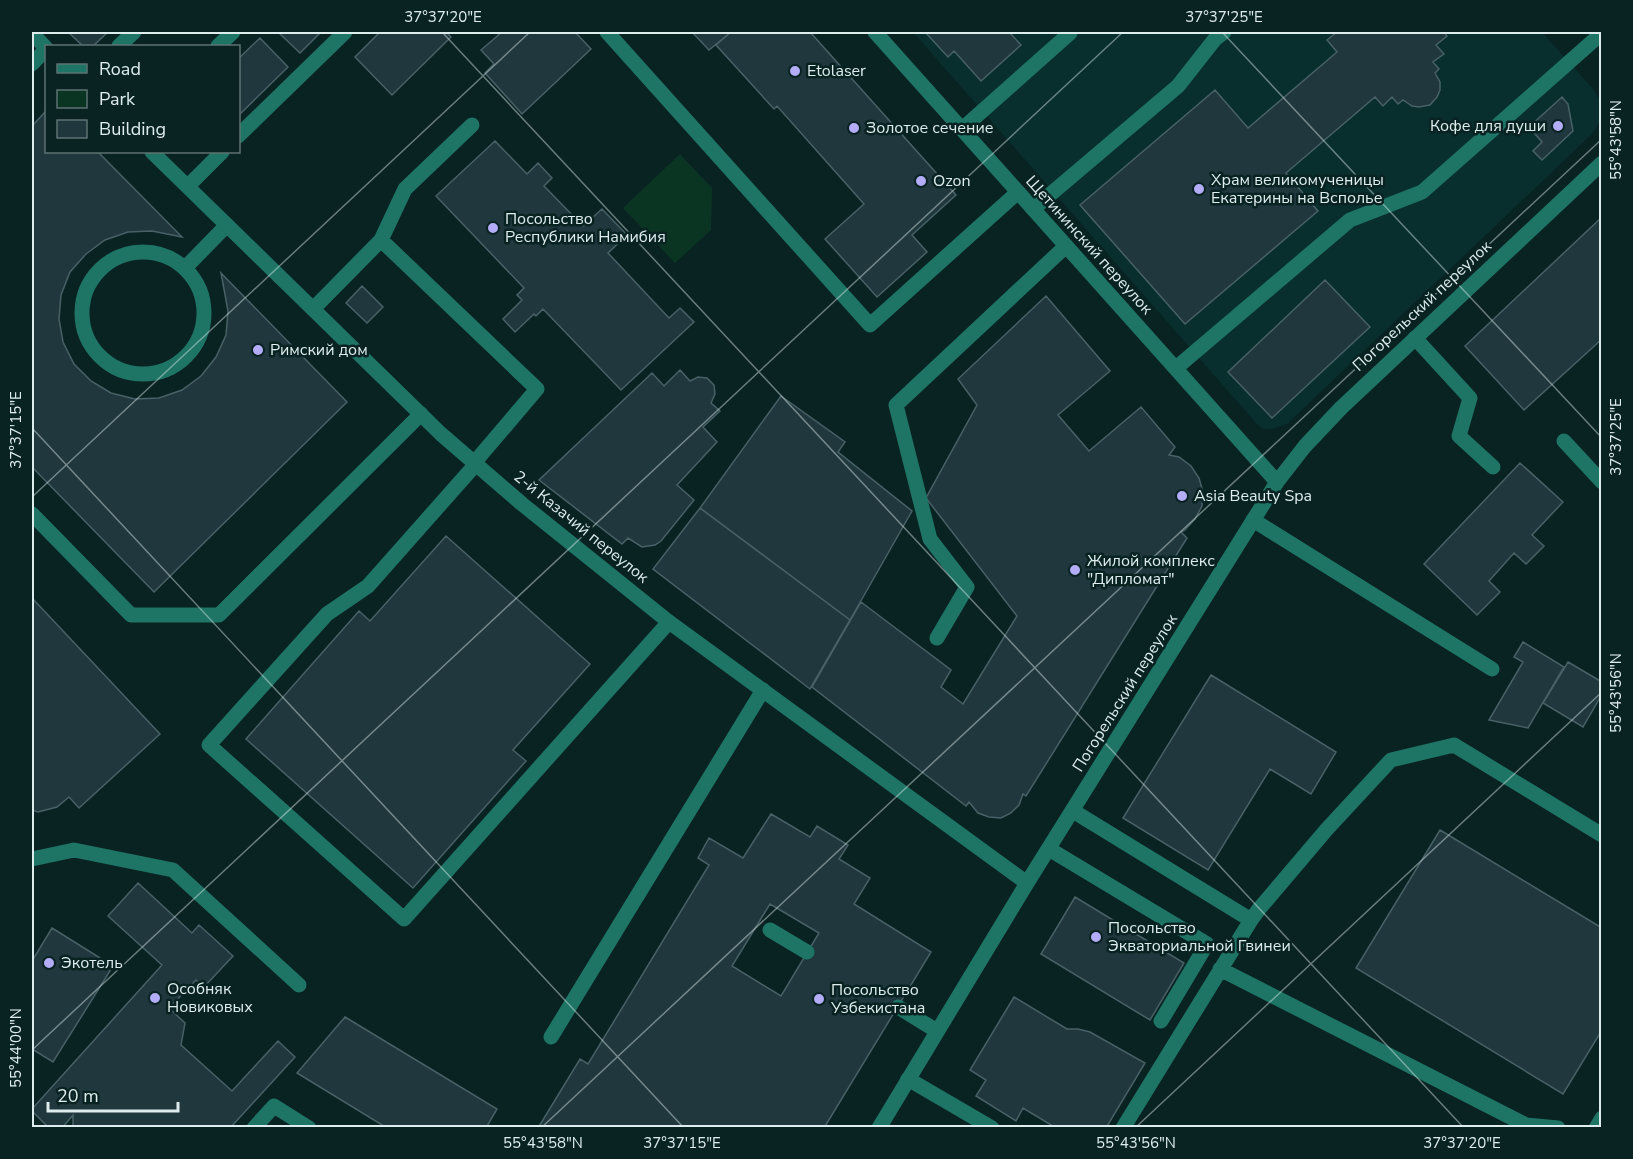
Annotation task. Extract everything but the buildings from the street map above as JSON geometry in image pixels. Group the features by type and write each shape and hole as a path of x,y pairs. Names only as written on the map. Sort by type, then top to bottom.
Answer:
{"street":[{"path":"120,45 134,32"},
{"path":"219,45 233,32"},
{"path":"240,134 345,32"},
{"path":"607,32 870,325 1018,192"},
{"name":"Щетининский переулок","path":"875,32 1277,482"},
{"path":"962,129 1069,32"},
{"path":"1033,208 1178,86 1215,39 1224,32"},
{"path":"32,33 45,47"},
{"path":"1176,369 1350,220 1422,192 1602,33"},
{"path":"32,64 45,49"},
{"path":"313,309 381,240 405,189 472,125"},
{"name":"2-й Казачий переулок","path":"153,153 421,414 522,504 669,621 1027,883"},
{"path":"188,186 221,153"},
{"name":"Погорельский переулок","path":"879,1128 1027,883 1277,482 1305,446 1341,408 1602,163"},
{"path":"185,268 227,225"},
{"path":"381,240 537,389 368,586 327,614 209,745 404,919 669,621"},
{"path":"937,638 968,588 930,539 897,405 1066,246"},
{"path":"132,252 151,252 170,257 185,268 197,284 203,301 204,321 199,339 188,355 172,367 154,373 135,374 117,368 100,357 89,342 83,324 82,305 88,287 98,271 114,259 132,252"},
{"path":"1415,338 1470,398 1459,436 1492,467"},
{"path":"32,514 131,615 219,615 421,414"},
{"path":"1564,441 1602,482"},
{"path":"1253,520 1492,669"},
{"path":"551,1037 763,690"},
{"path":"1123,1128 1259,909 1327,829 1391,760 1454,745 1602,835"},
{"path":"1073,810 1251,920"},
{"path":"1049,849 1207,944 1161,1022"},
{"path":"32,859 74,850 173,870 299,985"},
{"path":"770,930 807,952"},
{"path":"1220,969 1526,1125 1558,1128"},
{"path":"898,1007 937,1031"},
{"path":"908,1079 992,1128"},
{"path":"254,1128 273,1106 309,1128"},
{"path":"1596,1128 1602,1118"}],"shaded area":[{"path":"913,32 1542,32 1594,90 1599,99 1601,117 1591,135 1287,424 1272,429 1263,429"}],"green space":[{"path":"680,154 712,188 711,230 675,263 623,208"}],"place":[{"name":"Etolaser","path":"795,71"},
{"name":"Кофе для души","path":"1558,126"},
{"name":"Золотое сечение","path":"854,128"},
{"name":"Ozon","path":"921,181"},
{"name":"Храм великомученицы Екатерины на Всполье","path":"1199,189"},
{"name":"Посольство Республики Намибия","path":"493,228"},
{"name":"Римский дом","path":"258,350"},
{"name":"Asia Beauty Spa","path":"1182,496"},
{"name":"Жилой комплекс \"Дипломат\"","path":"1075,570"},
{"name":"Посольство Экваториальной Гвинеи","path":"1096,937"},
{"name":"Экотель","path":"49,963"},
{"name":"Особняк Новиковых","path":"155,998"},
{"name":"Посольство Узбекистана","path":"819,999"}]}
